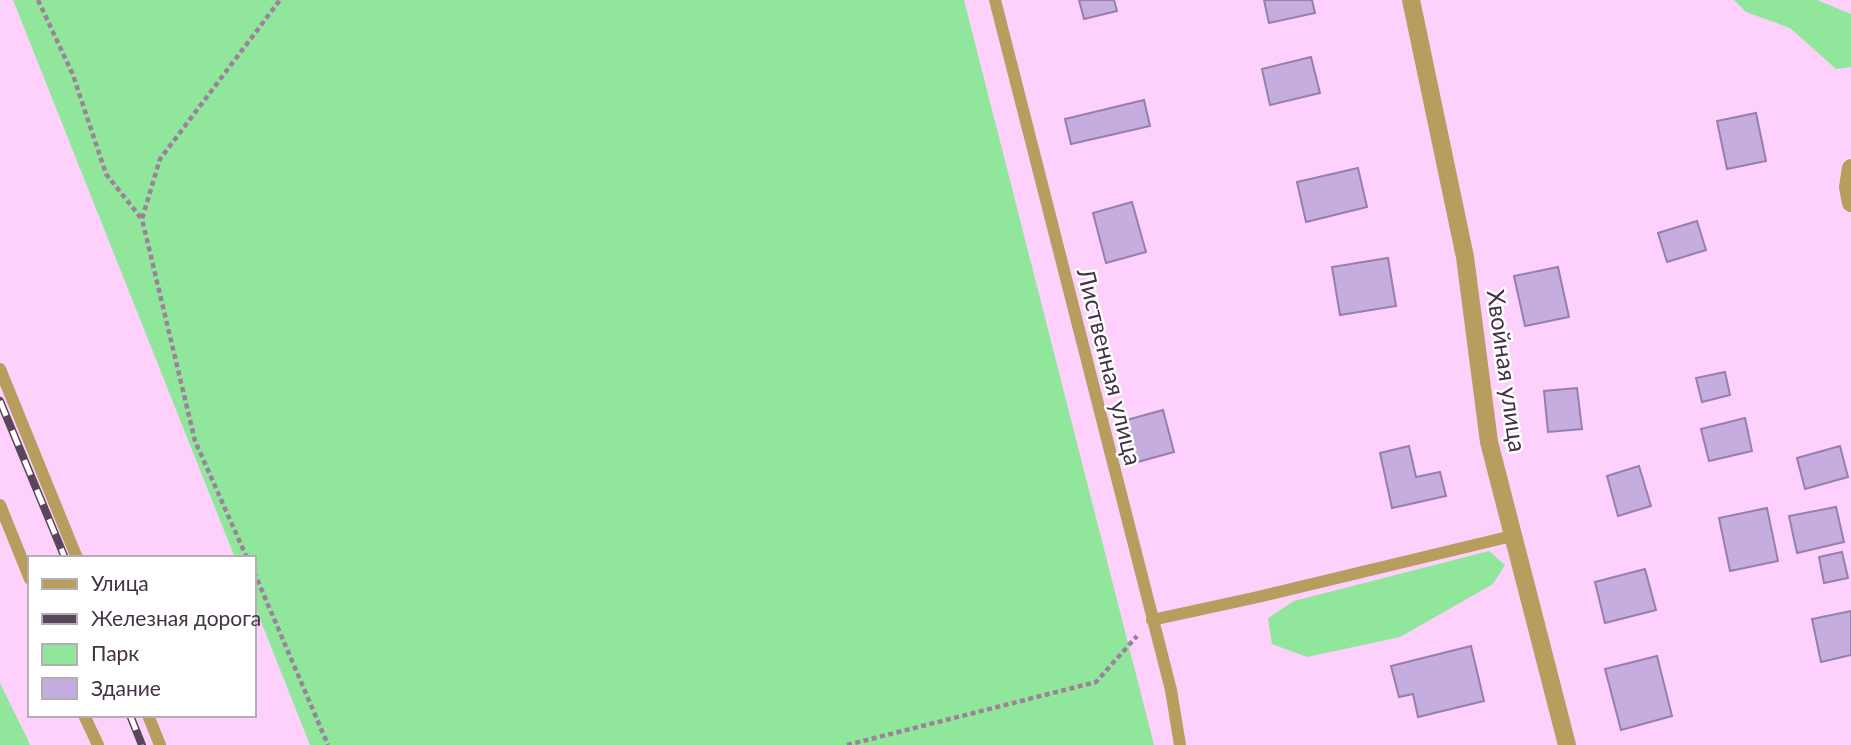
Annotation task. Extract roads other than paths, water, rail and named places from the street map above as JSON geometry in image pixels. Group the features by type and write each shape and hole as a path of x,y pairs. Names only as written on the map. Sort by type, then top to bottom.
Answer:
{"street":[{"name":"Хвойная улица","path":"1411,0 1465,257 1489,442 1566,745"},
{"path":"1851,168 1848,187 1851,202"}],"lane":[{"name":"Лиственная улица","path":"995,0 1171,690 1180,745"},
{"path":"0,369 76,556"},
{"path":"0,505 28,574"},
{"path":"1152,620 1512,536"},
{"path":"85,717 98,745"},
{"path":"149,717 160,745"}],"railway":[{"path":"0,401 64,556"},
{"path":"131,717 142,745"}]}
